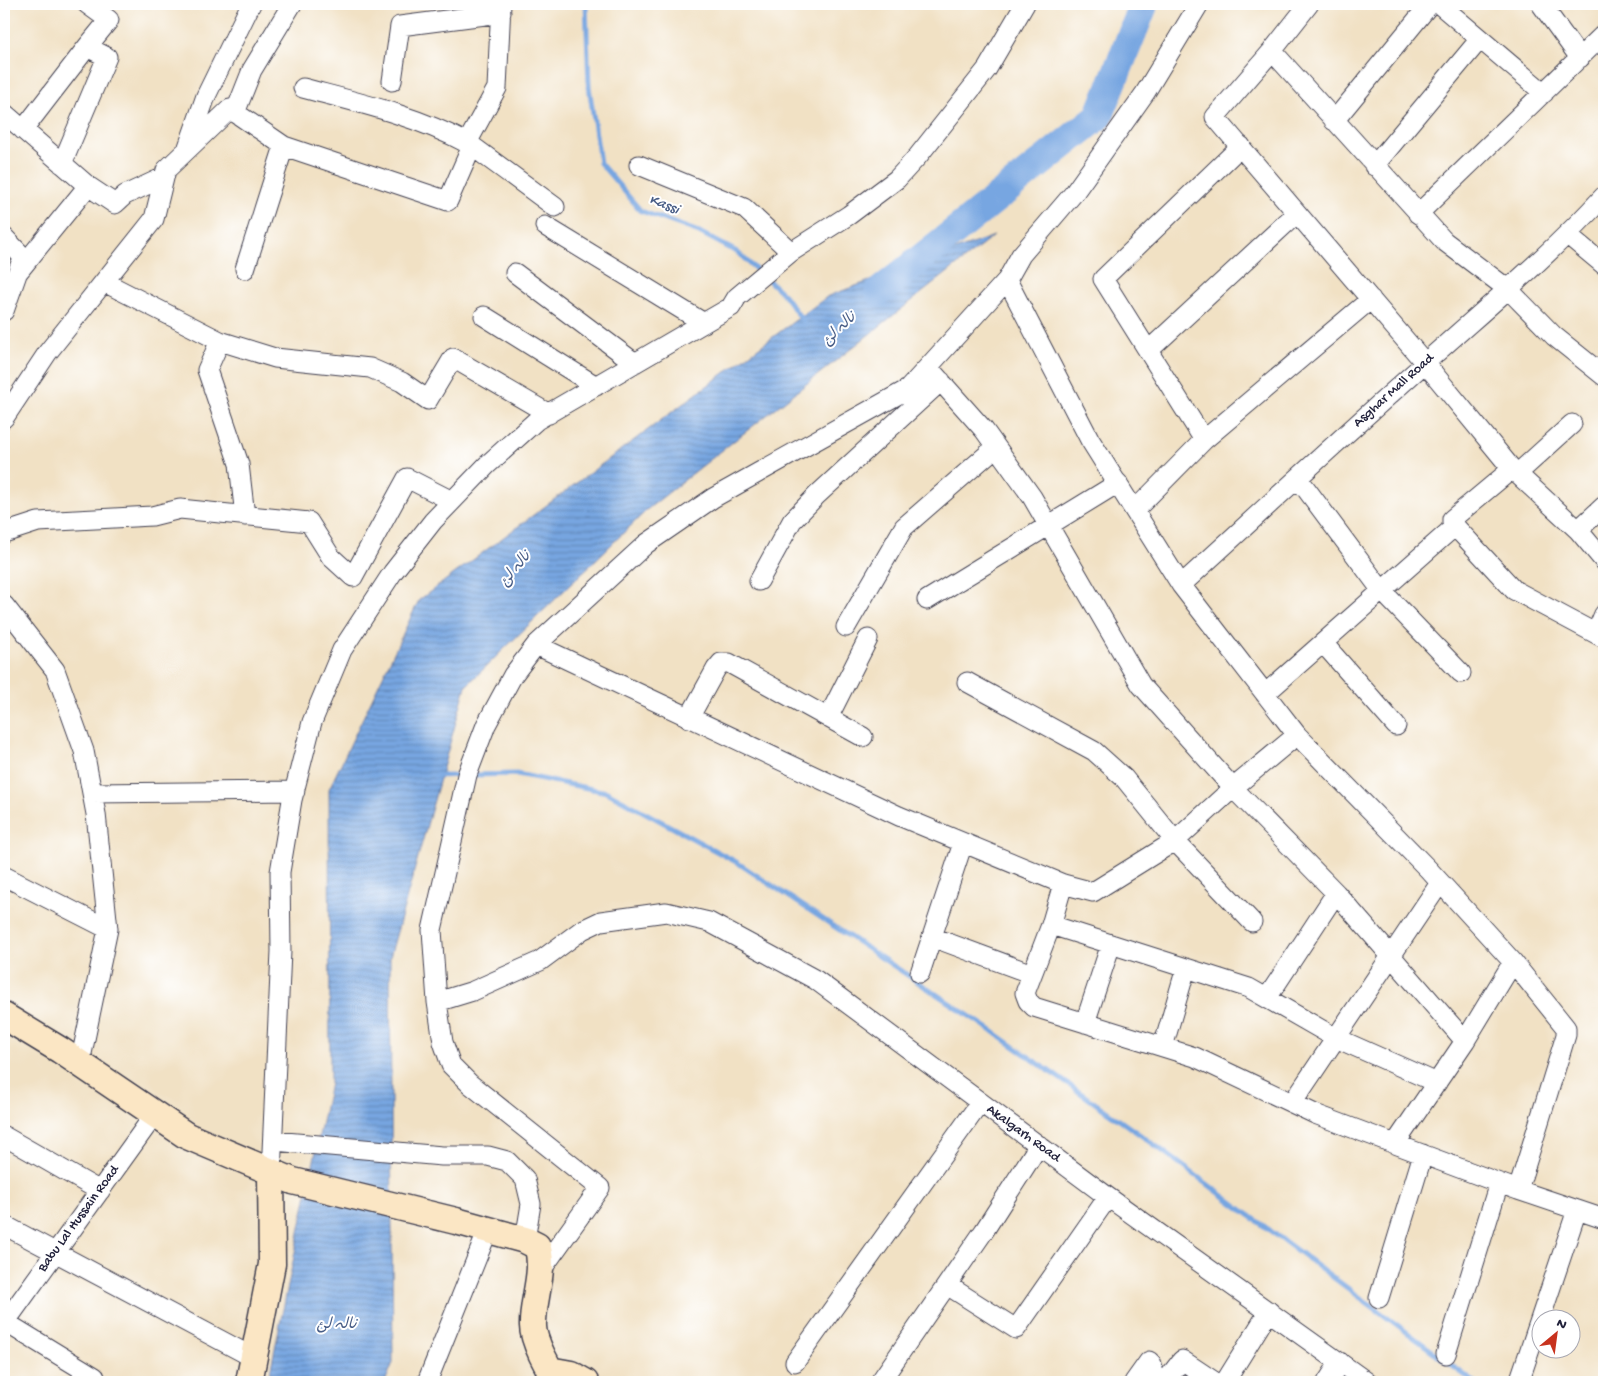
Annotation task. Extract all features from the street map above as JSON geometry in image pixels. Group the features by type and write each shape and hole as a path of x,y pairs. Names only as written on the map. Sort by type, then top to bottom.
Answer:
{"main road":[{"path":"4,1016 80,1063 187,1136 282,1178 456,1221 525,1240 537,1246 541,1258 537,1277 532,1328 553,1376 571,1374 586,1382"},
{"path":"252,1370 272,1264 282,1178"}],"street":[{"path":"23,130 109,20 87,4"},
{"path":"186,151 206,96 251,4"},
{"path":"235,113 252,70 292,4"},
{"path":"282,1178 274,1141 280,951 280,872 294,790 312,722 342,650 393,572 433,521 487,465 537,420 731,307 737,297 791,252 849,215 897,178 918,156 987,68 1025,4"},
{"path":"537,1277 600,1188 470,1084 451,1065 443,1042 437,1002 432,930 467,776 486,725 513,675 536,645 646,544 713,498 908,389 1007,280 1021,256 1103,155 1145,93 1199,4"},
{"path":"1308,4 1272,52 1215,117 1298,212 1515,472 1578,530 1604,560"},
{"path":"1334,121 1430,4"},
{"path":"1439,4 1544,93"},
{"path":"1541,4 1580,58"},
{"path":"4,418 48,352 154,218 166,170 230,109 284,146 448,201 470,145 497,88 501,8 400,26 392,81"},
{"path":"1418,214 1604,34"},
{"path":"1374,166 1480,39"},
{"path":"62,164 107,58 87,47"},
{"path":"1272,52 1444,241 1509,290 1554,336 1604,376"},
{"path":"303,88 410,117 434,126 470,145 555,207"},
{"path":"4,113 88,186 115,204 125,195 164,177"},
{"path":"245,269 284,146"},
{"path":"1204,440 1103,279 1241,146"},
{"path":"639,165 744,208 791,252"},
{"path":"18,272 88,186"},
{"name":"Asghar Mall Road","path":"1181,585 1425,363 1509,290 1568,235 1604,196"},
{"path":"1148,351 1298,212"},
{"path":"545,226 704,323"},
{"path":"1568,235 1604,265"},
{"path":"4,237 23,257 4,311"},
{"path":"515,273 636,363"},
{"path":"1007,280 1090,440 1181,585 1297,735 1440,883 1513,962 1566,1028 1566,1035 1518,1190"},
{"path":"104,282 220,341 275,358 370,368 402,382 428,400 453,358 549,414"},
{"path":"1135,510 1204,440 1371,299"},
{"path":"484,316 596,386"},
{"path":"220,341 206,370 239,464 246,516"},
{"path":"928,367 984,430 1032,498 1141,685 1233,788 1336,893 1465,1041"},
{"path":"759,581 792,521 817,495 941,381"},
{"path":"1572,424 1515,472 1452,520 1454,527 1514,590 1600,636 1604,614"},
{"path":"846,627 904,527 996,447"},
{"path":"4,533 38,522 152,516 180,510 309,522 331,557 353,577 407,478 452,501"},
{"path":"1298,478 1382,591 1460,673"},
{"path":"927,600 1118,483"},
{"path":"1578,530 1604,506"},
{"path":"1266,694 1454,527"},
{"path":"4,605 55,670 84,751 92,793 108,928 80,1063"},
{"path":"828,718 868,639"},
{"path":"1323,643 1396,726"},
{"path":"536,645 899,816 1063,884 1093,892 1175,841 1233,788 1297,735"},
{"path":"689,718 716,669 721,663 730,663 863,737"},
{"path":"967,682 1094,751 1124,778 1175,841 1252,922"},
{"path":"92,793 294,790"},
{"path":"920,973 963,842"},
{"path":"4,876 108,928"},
{"path":"1293,1102 1440,883"},
{"path":"1063,884 1051,925 1025,993 1028,1001 1034,1007 1195,1057 1315,1114 1518,1190 1577,1210 1603,1213"},
{"path":"1267,998 1336,893"},
{"name":"Akalgarh Road","path":"437,1002 473,991 540,961 582,930 601,921 666,912 709,922 816,980 1108,1197 1368,1382"},
{"path":"1051,925 1249,988 1336,1038 1437,1083"},
{"path":"932,938 1032,974"},
{"path":"1085,1023 1111,944"},
{"path":"1395,1144 1465,1041 1513,962"},
{"path":"1163,1047 1186,968"},
{"path":"795,1362 980,1103"},
{"name":"Babu Lal Hussain Road","path":"4,1323 155,1114"},
{"path":"4,1136 100,1191"},
{"path":"274,1141 313,1146 442,1156 488,1156 507,1161 525,1179 531,1204 525,1240"},
{"path":"880,1382 947,1285 1039,1145"},
{"path":"1379,1298 1423,1154"},
{"path":"1446,1354 1499,1183"},
{"path":"947,1285 1016,1329 1108,1197"},
{"path":"1519,1382 1577,1210"},
{"path":"4,1225 252,1370"},
{"path":"427,1382 488,1230"},
{"path":"1225,1382 1268,1312"},
{"path":"4,1323 95,1377 89,1382"},
{"path":"1165,1382 1182,1360 1215,1382"},
{"path":"1134,1382 1149,1361 1152,1364 1154,1379 1159,1382"},
{"path":"1328,1382 1340,1362"}],"water":[{"name":"نالہ لئ","path":"994,236 649,508 466,686 390,957 393,1363 385,1382 268,1382 330,1083 329,789 419,600 828,296"}],"waterway":[{"name":"Kassi","path":"586,4 589,86 600,163 641,211 699,232 737,252 760,273"},
{"name":"نالہ لئ","path":"879,292 1099,116 1144,4"},
{"name":"Kassi","path":"767,279 784,295 803,321"},
{"path":"472,775 517,774 607,792 738,863 992,1031 1152,1143 1474,1382"},
{"path":"435,776 464,775"}]}
